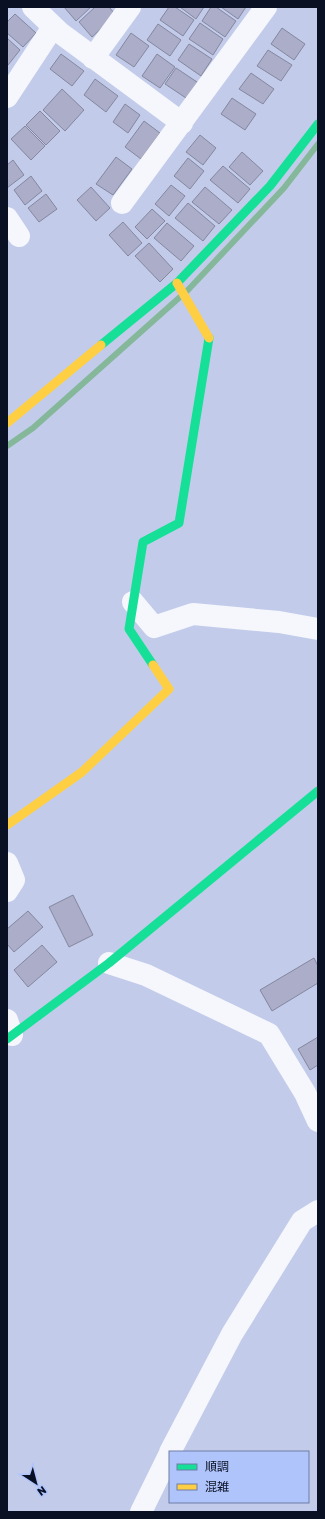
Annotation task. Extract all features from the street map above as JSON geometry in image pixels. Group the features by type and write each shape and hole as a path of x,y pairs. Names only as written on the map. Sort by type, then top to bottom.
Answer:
{"street":[{"path":"33,7 53,27 182,123"},
{"path":"93,58 130,7"},
{"path":"122,204 266,7"},
{"path":"7,97 53,27"},
{"path":"7,423 177,283 270,186 318,124"},
{"path":"7,218 19,236"},
{"path":"7,825 82,772 169,689 129,629 143,542 179,523 209,338 177,283"},
{"path":"133,602 154,628 194,614 279,622 318,629"},
{"path":"9,1032 109,963 318,791"},
{"path":"7,863 14,880 7,891"},
{"path":"109,963 146,975 269,1034 305,1093 318,1121"},
{"path":"171,1451 232,1334 302,1221 318,1211"},
{"path":"141,1512 169,1454"}],"building":[{"path":"64,7 91,7 76,21"},
{"path":"95,7 109,7 116,15 92,37 79,22"},
{"path":"169,7 175,7 194,20 183,36 160,20"},
{"path":"180,7 204,7 196,19"},
{"path":"211,7 216,7 236,21 225,37 202,21"},
{"path":"221,7 246,7 238,19"},
{"path":"15,14 36,33 23,47 7,33 7,22"},
{"path":"200,23 223,39 213,55 189,39"},
{"path":"158,24 181,40 170,56 147,40"},
{"path":"282,28 305,44 294,60 271,44"},
{"path":"131,33 149,46 134,67 116,55"},
{"path":"7,38 20,50 8,65 7,64"},
{"path":"189,44 212,59 201,76 178,60"},
{"path":"268,50 292,65 281,81 257,66"},
{"path":"61,54 84,71 72,86 50,69"},
{"path":"157,54 175,67 160,88 142,76"},
{"path":"176,68 200,84 189,100 165,84"},
{"path":"251,73 274,89 263,104 239,89"},
{"path":"95,79 118,96 106,112 84,95"},
{"path":"62,89 84,110 65,131 43,110"},
{"path":"232,98 256,114 245,130 221,114"},
{"path":"125,104 140,115 128,133 113,122"},
{"path":"40,111 60,131 46,145 26,125"},
{"path":"144,121 160,133 141,159 125,147"},
{"path":"25,126 45,146 31,160 11,139"},
{"path":"200,135 216,148 203,165 186,152"},
{"path":"242,152 263,171 250,185 229,167"},
{"path":"116,157 132,169 113,195 96,184"},
{"path":"188,158 204,171 190,189 174,176"},
{"path":"13,160 24,175 7,188 7,165"},
{"path":"223,166 250,189 238,203 210,180"},
{"path":"31,176 42,191 25,205 14,190"},
{"path":"171,185 185,196 169,216 155,204"},
{"path":"91,187 110,208 96,221 77,200"},
{"path":"205,187 232,210 219,224 192,202"},
{"path":"46,194 57,209 39,222 28,208"},
{"path":"188,203 215,226 203,241 175,218"},
{"path":"152,209 165,221 147,239 135,227"},
{"path":"123,222 142,243 128,256 109,235"},
{"path":"167,223 194,246 181,261 154,238"},
{"path":"149,243 173,269 160,282 135,256"},
{"path":"73,895 93,935 69,947 49,907"},
{"path":"28,911 43,927 14,952 7,944 7,929"},
{"path":"42,945 57,962 28,987 14,970"},
{"path":"314,958 318,966 318,983 272,1011 260,990"},
{"path":"318,1037 318,1065 310,1070 298,1049"}],"waterway":[{"path":"187,291 284,188 318,144"},
{"path":"7,446 33,428 180,297"}],"traffic: fast":[{"path":"101,345 177,283 270,186 318,124"},
{"path":"153,665 129,629 143,542 179,523 209,338"},
{"path":"7,1039 109,963 318,791"}],"traffic: slow":[{"path":"177,283 209,338"},
{"path":"7,423 101,345"},
{"path":"7,825 82,772 169,689 153,665"}]}
